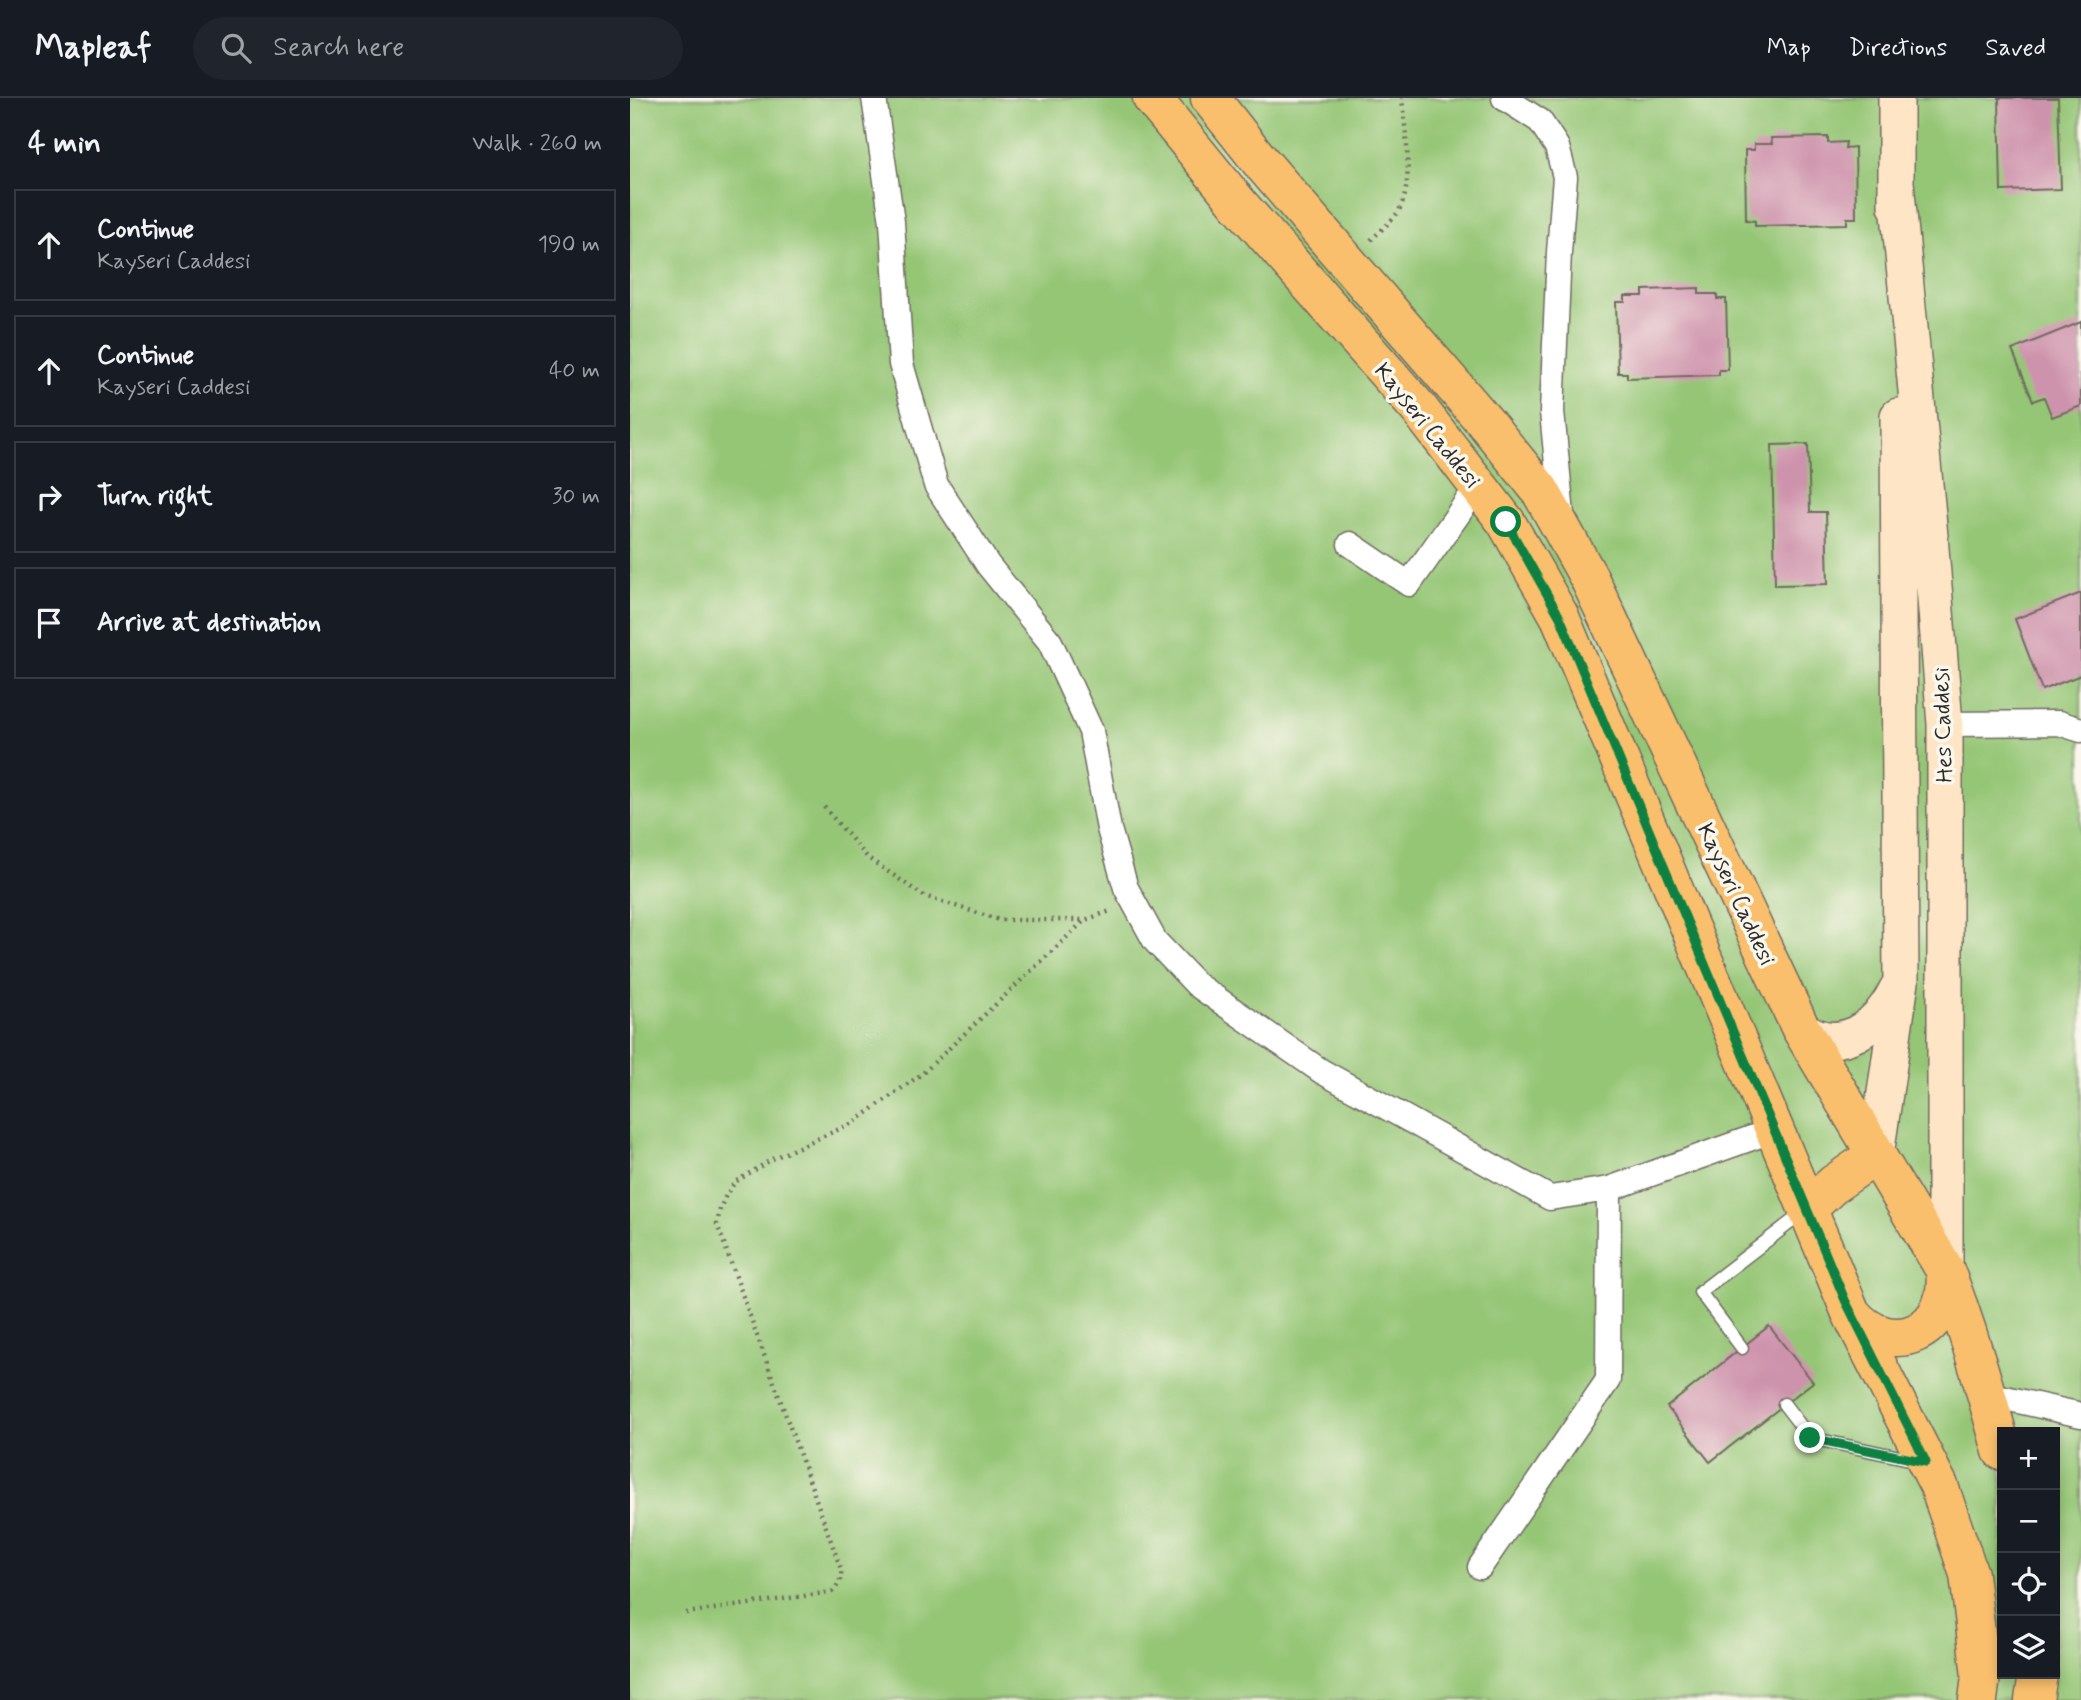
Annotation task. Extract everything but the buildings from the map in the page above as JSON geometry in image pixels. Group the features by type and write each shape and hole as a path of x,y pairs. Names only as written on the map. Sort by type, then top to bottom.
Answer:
{"main road":[{"name":"Kayseri Caddesi","path":"1152,98 1237,202 1419,409 1506,522 1560,617 1848,1307 1939,1486 1969,1574 1981,1676 1978,1700"},
{"name":"Kayseri Caddesi","path":"1210,98 1540,490 1589,578 1800,1027 1942,1264 1958,1303 1997,1432"},
{"path":"1807,1209 1834,1184 1876,1155"},
{"path":"1848,1307 1861,1325 1873,1333 1888,1337 1916,1333 1929,1325 1945,1300 1947,1285 1942,1264"},
{"path":"2034,1700 2037,1679"}],"street":[{"path":"874,98 892,222 901,364 936,485 989,565 1050,642 1091,732 1110,829 1126,888 1155,941 1197,985 1321,1071 1550,1198 1609,1189 1774,1130"},
{"path":"1504,98 1540,121 1557,147 1565,177 1552,412 1564,533"},
{"name":"Hes Caddesi","path":"1876,1155 1900,982 1896,98"},
{"name":"Hes Caddesi","path":"1896,182 1945,724 1942,1264"},
{"path":"1350,544 1409,584 1478,486"},
{"path":"1945,724 2073,722"},
{"path":"1800,1027 1811,1036 1824,1040 1838,1040 1855,1035 1870,1026 1889,1007 1900,982"},
{"path":"1480,1567 1608,1380 1609,1189"},
{"path":"1987,1394 2081,1415"}],"lane":[{"path":"1742,1348 1700,1292 1807,1209"},
{"path":"1784,1404 1810,1438 1926,1462"}],"path":[{"path":"1349,263 1397,212 1405,196 1408,179 1402,98"},
{"path":"686,1613 832,1592 842,1576 717,1224 726,1195 735,1182 774,1158 853,1123 923,1073 1085,920 1000,920 924,896 868,858 824,807"}],"green space":[{"path":"630,98 2081,98 2081,1700 630,1700"}],"route":[{"path":"1506,522 1560,617 1845,1300 1926,1462 1810,1438"}]}
